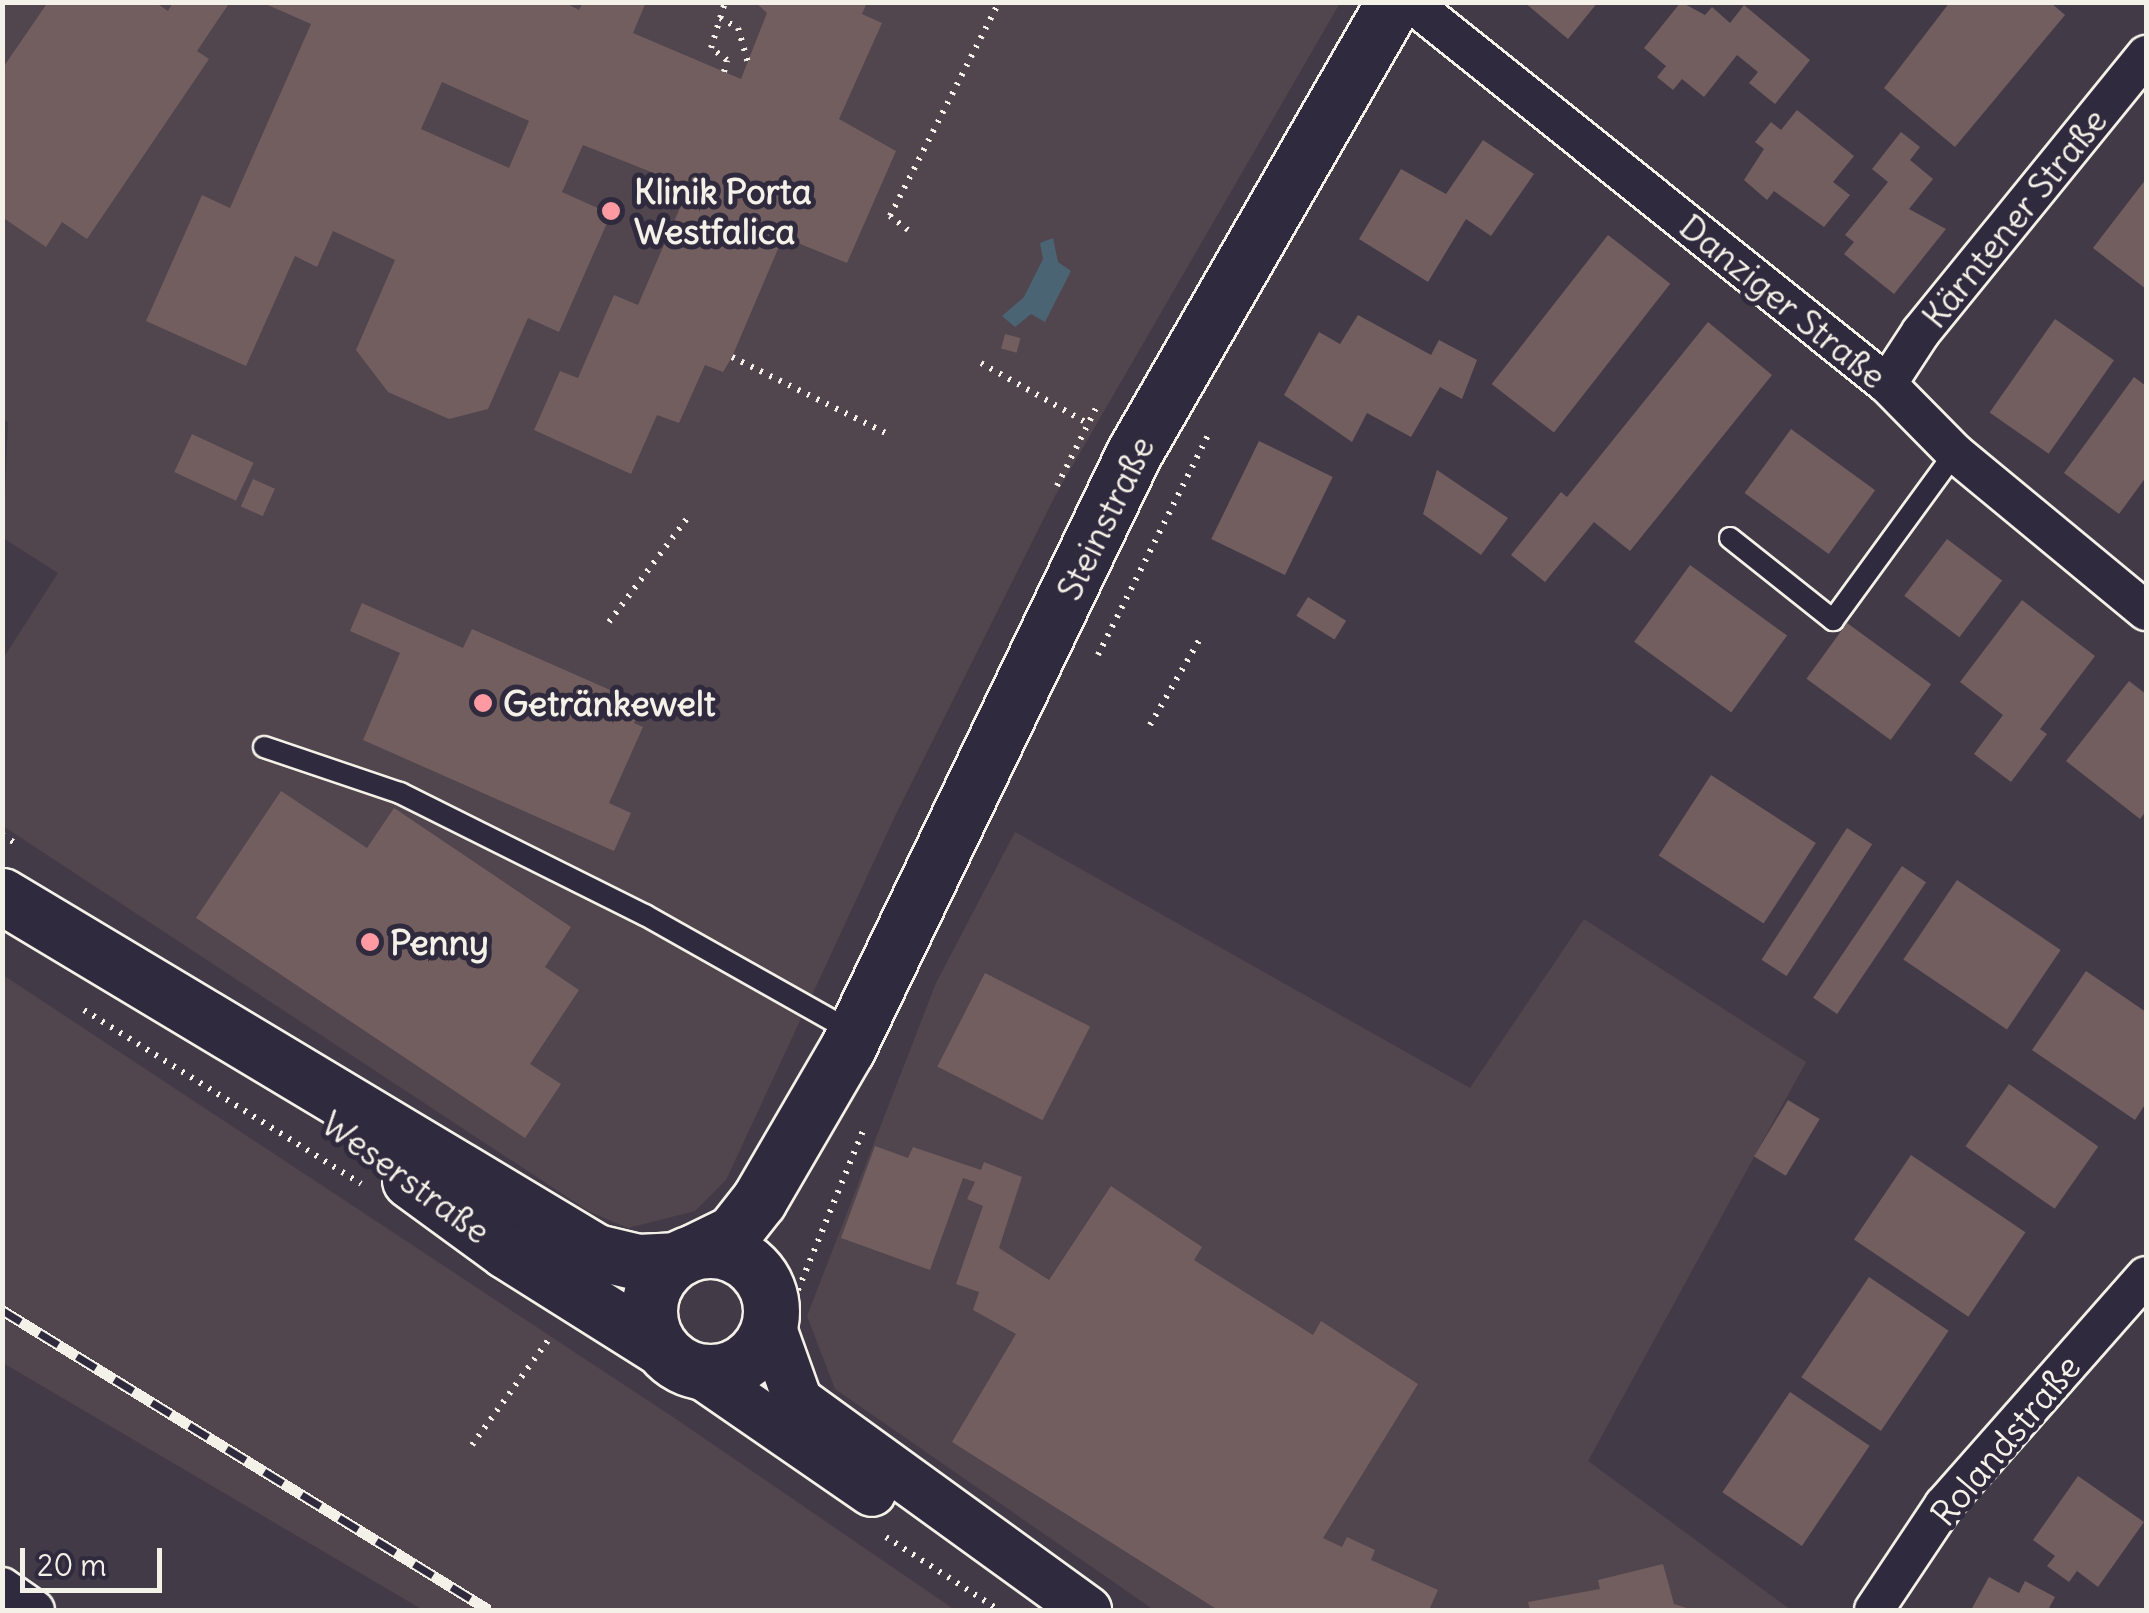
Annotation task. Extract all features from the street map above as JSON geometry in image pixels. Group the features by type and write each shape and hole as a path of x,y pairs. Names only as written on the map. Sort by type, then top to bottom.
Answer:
{"main road":[{"name":"Steinstraße","path":"685,1256 733,1233 760,1200 851,1041 1134,452 1394,2"},
{"name":"Weserstraße","path":"2,896 162,997 596,1252 638,1262 685,1256"},
{"name":"Weserstraße","path":"162,997 507,1252 678,1359"},
{"name":"Steinstraße","path":"770,1310 775,1254 851,1041"},
{"path":"716,1250 751,1265 770,1310 752,1356 718,1372 678,1359 650,1328 652,1290 685,1256 716,1250"}],"street":[{"name":"Danziger Straße","path":"1410,2 1887,384 1955,453 2146,611"},
{"name":"Kärntener Straße","path":"1887,384 1921,332 2146,55"},
{"name":"Rolandstraße","path":"1874,1610 1944,1505 2146,1276"},
{"path":"770,1310 779,1362 798,1401 1086,1610"},
{"name":"Weserstraße","path":"678,1359 769,1426 1059,1610"},
{"path":"2,1588 35,1610"}],"lane":[{"path":"1730,538 1834,620 1955,453"},
{"path":"264,747 400,793 645,916 851,1041"}],"path":[{"path":"724,72 727,60 710,48 725,2"},
{"path":"908,230 890,216 999,2"},
{"path":"720,18 738,28 748,62"},
{"path":"732,357 890,435"},
{"path":"982,363 1086,423 1070,451"},
{"path":"1089,672 1215,421"},
{"path":"609,622 689,516"},
{"path":"1150,725 1201,638"},
{"path":"819,1236 860,1148 868,1114"},
{"path":"472,1444 556,1330"},
{"path":"878,1532 998,1610"}],"shaded area":[{"name":"Klinik Porta Westfalica","path":"3,3 1340,3 1055,496 896,814 726,1180 695,1211 628,1228 590,1212 3,826 2,660 58,573 3,538 8,422 2,419"},
{"path":"1015,832 1470,1088 1584,919 1806,1062 1588,1461 1791,1610 1154,1610 835,1389 807,1316 936,983"},
{"path":"3,975 679,1421 955,1610 423,1610 3,1363"}],"water":[{"path":"1053,238 1058,262 1071,271 1045,322 1031,314 1015,327 1002,316 1024,297 1043,259 1040,243"}],"building":[{"path":"48,2 155,2 168,11 173,2 230,2 197,51 209,59 87,239 62,222 46,247 2,217 2,69"},
{"path":"261,2 564,2 579,10 583,2 646,2 633,33 741,79 767,13 755,2 867,2 862,14 882,23 839,119 896,151 847,263 783,237 723,372 705,365 679,423 657,415 631,474 534,430 560,371 578,378 614,295 638,305 689,187 583,145 562,192 611,214 559,332 528,318 488,409 449,419 388,392 356,350 395,260 333,231 317,267 295,256 246,366 146,321 202,195 230,208 311,24","holes":["442,82 529,121 509,168 421,129"]},
{"path":"1524,2 1598,2 1568,39"},
{"path":"1681,2 1705,15 1712,7 1730,23 1744,5 1810,60 1775,104 1749,83 1758,72 1737,55 1704,97 1682,79 1673,90 1657,77 1666,66 1644,48"},
{"path":"1950,2 2050,2 2065,15 1955,147 1884,88"},
{"path":"1797,110 1854,156 1833,182 1850,195 1824,227 1774,191 1767,200 1744,180 1764,149 1755,142 1771,122 1781,130"},
{"path":"1901,132 1920,147 1910,160 1933,179 1909,209 1946,229 1894,294 1844,254 1854,242 1845,235 1888,182 1872,169"},
{"path":"1483,140 1534,174 1491,236 1466,219 1428,282 1359,239 1401,169 1446,194"},
{"path":"2146,179 2146,289 2093,248"},
{"path":"1608,235 1670,284 1554,433 1492,384"},
{"path":"1358,315 1431,355 1439,340 1477,360 1462,399 1440,387 1411,437 1367,413 1352,442 1284,395 1319,332 1340,344"},
{"path":"2055,319 2114,360 2049,454 1990,412"},
{"path":"1708,322 1772,375 1630,551 1594,522 1545,582 1511,555 1561,492 1567,497"},
{"path":"1005,334 1020,338 1017,353 1001,348"},
{"path":"2134,377 2146,386 2146,477 2119,514 2064,473"},
{"path":"1791,429 1875,490 1829,554 1745,493"},
{"path":"192,434 254,463 236,501 174,472"},
{"path":"1259,441 1333,477 1285,575 1211,539"},
{"path":"1437,470 1508,518 1481,555 1423,514"},
{"path":"253,479 275,489 263,516 241,506"},
{"path":"1947,539 2002,581 1959,637 1904,596"},
{"path":"1690,565 1787,636 1731,712 1634,642"},
{"path":"1308,597 1346,621 1335,640 1296,616"},
{"path":"2022,600 2095,656 2040,729 2047,734 2011,782 1974,754 2003,715 1960,682"},
{"name":"Getränkewelt","path":"362,603 463,648 472,629 642,704 634,723 643,727 609,803 631,813 614,851 363,740 400,653 350,631"},
{"path":"1847,623 1931,684 1891,740 1806,679"},
{"path":"2129,681 2146,694 2146,811 2140,819 2066,761"},
{"path":"1711,775 1816,843 1764,924 1659,856"},
{"name":"Penny","path":"281,791 367,848 394,808 571,927 545,967 579,990 530,1064 561,1084 525,1138 196,918"},
{"path":"1847,828 1872,844 1787,976 1761,960"},
{"path":"1902,866 1926,882 1837,1014 1813,998"},
{"path":"1957,880 2061,950 2007,1029 1903,960"},
{"path":"2086,971 2146,1012 2146,1103 2135,1120 2032,1050"},
{"path":"985,973 1090,1027 1042,1120 937,1067"},
{"path":"2009,1084 2098,1147 2055,1209 1965,1146"},
{"path":"1788,1100 1820,1119 1786,1176 1754,1157"},
{"path":"875,1146 908,1158 913,1147 981,1170 984,1162 1022,1177 999,1248 1049,1280 1111,1186 1202,1247 1194,1260 1313,1335 1321,1321 1418,1384 1323,1538 1342,1547 1347,1537 1375,1550 1371,1560 1438,1590 1429,1610 1218,1610 952,1442 1016,1334 973,1310 979,1292 956,1284 983,1206 967,1199 975,1182 963,1178 930,1270 841,1238"},
{"path":"1911,1155 2025,1232 1968,1317 1854,1240"},
{"path":"1869,1277 1949,1331 1881,1431 1801,1377"},
{"path":"1790,1392 1870,1446 1802,1546 1722,1492"},
{"path":"2078,1476 2144,1522 2098,1587 2077,1571 2069,1582 2047,1566 2055,1556 2033,1540"},
{"path":"1663,1564 1674,1604 1693,1610 1530,1610 1528,1602 1600,1589 1598,1580"},
{"path":"1989,1577 2019,1593 2025,1581 2055,1597 2048,1610 1971,1610"}],"railway":[{"path":"2,1310 489,1610"}],"place":[{"name":"Klinik Porta Westfalica","path":"611,211"},
{"name":"Getränkewelt","path":"483,703"},
{"name":"Penny","path":"370,942"}]}
